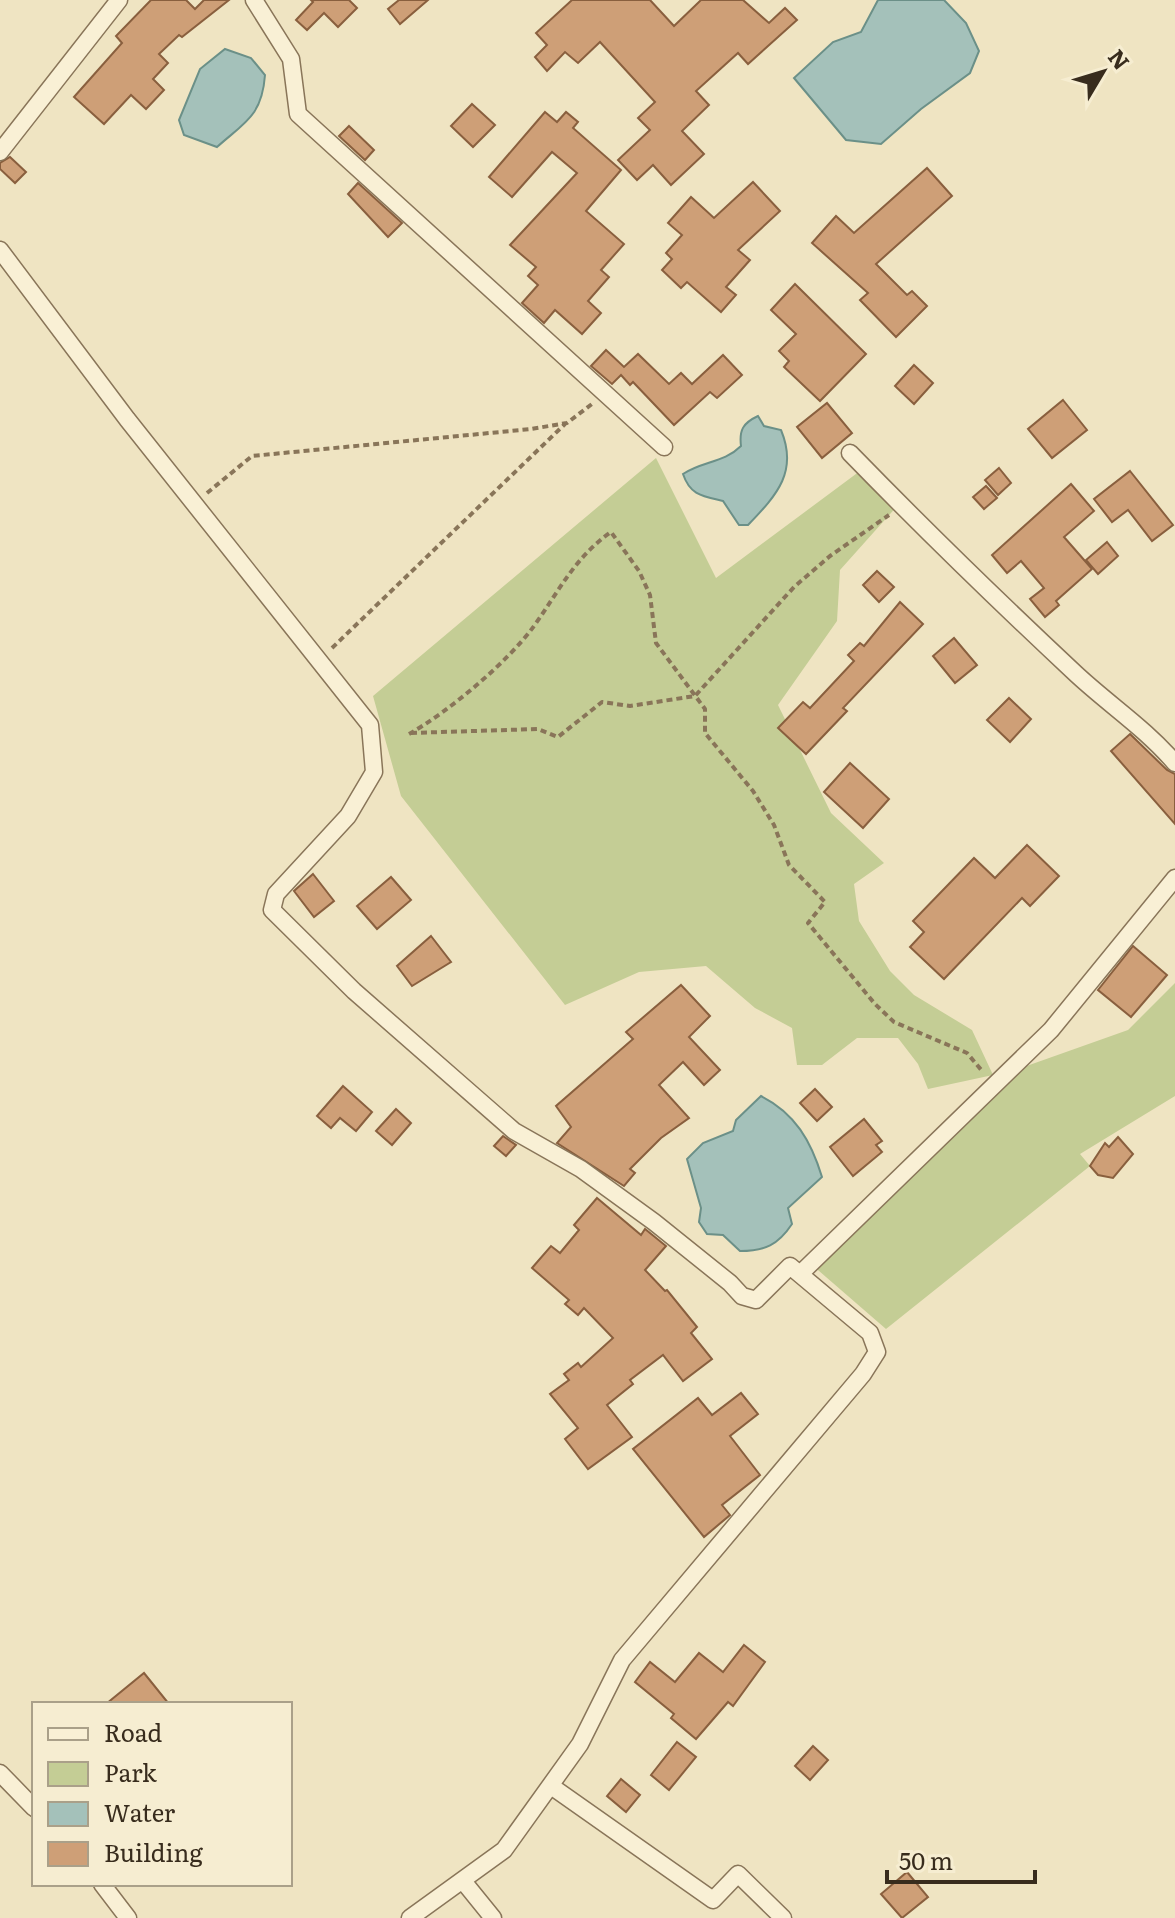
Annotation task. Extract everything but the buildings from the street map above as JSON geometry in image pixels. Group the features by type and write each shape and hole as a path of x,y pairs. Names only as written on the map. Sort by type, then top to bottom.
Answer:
{"street":[{"path":"0,152 119,0"},
{"path":"254,0 291,59 298,114 368,175 603,395 664,447"},
{"path":"0,250 370,725 374,772 348,816 276,894 272,910 354,991 514,1131 581,1169 654,1222 742,1296 756,1300 790,1266 870,1333 877,1352 863,1374 751,1511 622,1660 580,1744 504,1850 410,1918"},
{"path":"850,453 1098,695 1152,735 1175,763"},
{"path":"800,1274 1051,1030 1175,878"},
{"path":"0,1773 32,1806"},
{"path":"551,1786 713,1900 738,1874 783,1918"},
{"path":"463,1881 493,1918"},
{"path":"104,1886 128,1918"}],"path":[{"path":"319,660 567,423 603,395"},
{"path":"191,499 209,492 252,456 416,439 451,440 488,431 567,423"},
{"path":"899,504 881,524 830,556 794,587 695,696 630,706 602,702 558,737 538,729 409,734 475,687 532,628 590,547 611,532 639,571 650,595 656,643 695,696 705,709 705,733 767,814 789,865 825,902 808,923 830,952 894,1022 967,1053 995,1083"}],"green space":[{"path":"656,458 716,578 864,468 899,504 840,570 837,621 778,705 831,813 884,863 854,884 859,921 890,971 914,995 972,1030 993,1075 928,1089 918,1064 898,1038 857,1038 822,1065 797,1065 792,1028 755,1008 706,966 639,972 565,1005 401,796 373,696"},
{"path":"1175,983 1175,1096 1080,1154 1090,1166 886,1329 811,1264 1004,1074 1128,1030"}],"water":[{"path":"878,0 944,0 966,23 979,51 970,73 921,109 881,144 846,140 794,78 833,42 861,32"},
{"path":"225,49 251,58 265,75 256,109 217,147 184,135 179,120 200,69"},
{"path":"758,416 764,426 781,430 786,445 786,470 768,503 748,525 739,525 723,501 693,490 683,474 734,452 741,446 743,428"},
{"path":"761,1096 783,1111 800,1129 822,1177 788,1208 792,1224 776,1242 757,1250 740,1251 723,1235 707,1234 699,1222 701,1208 687,1159 703,1143 733,1131 736,1120"}]}
